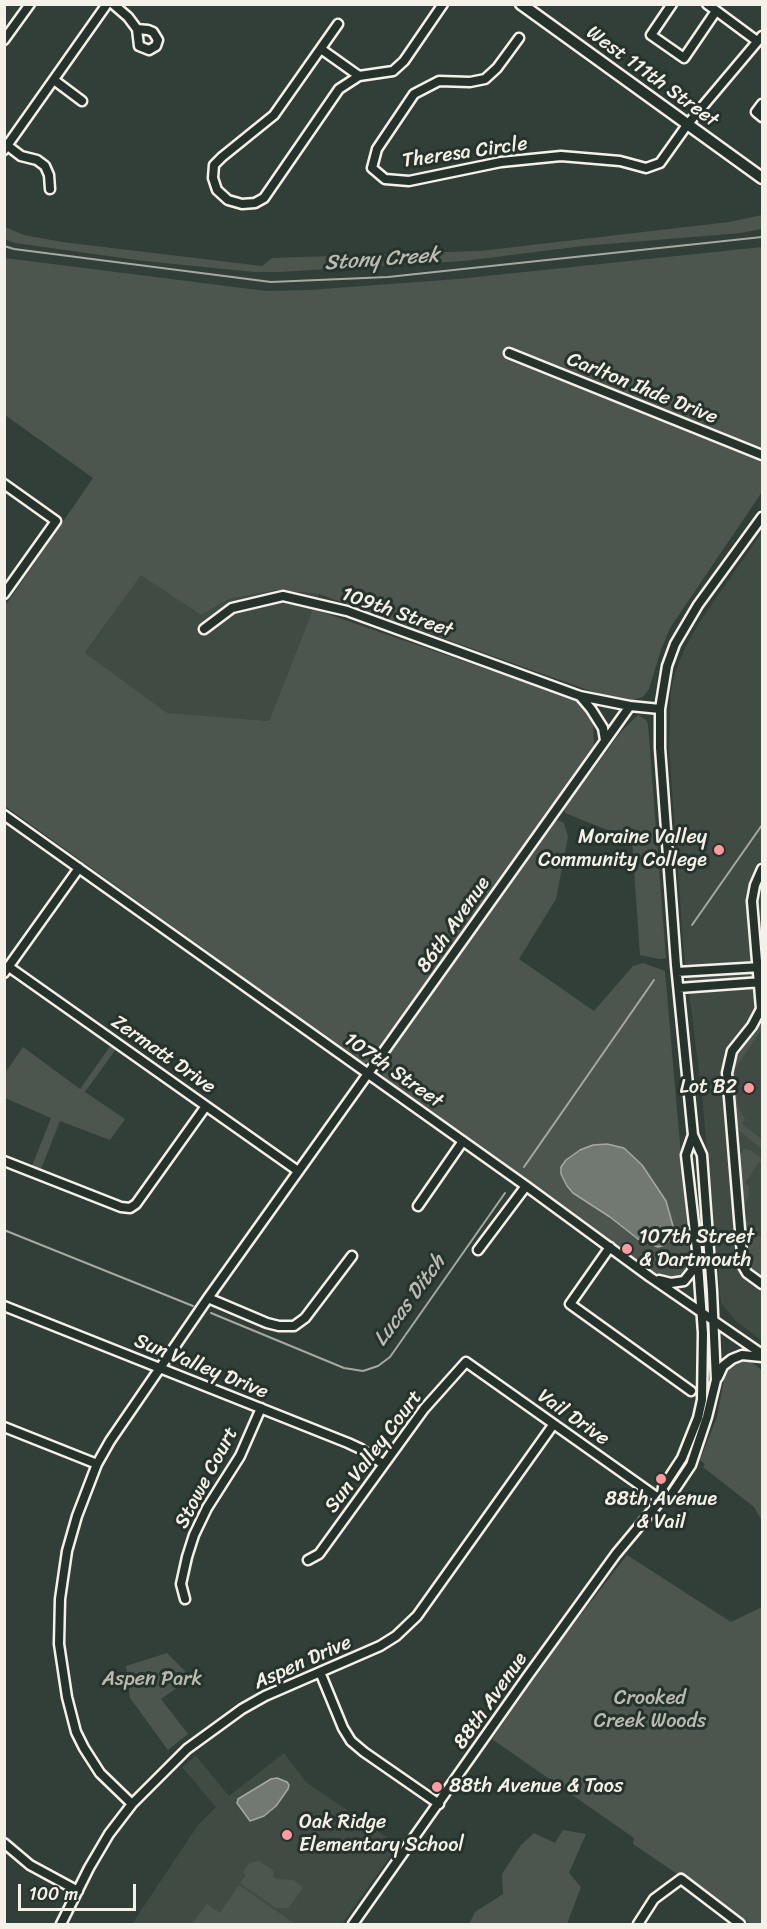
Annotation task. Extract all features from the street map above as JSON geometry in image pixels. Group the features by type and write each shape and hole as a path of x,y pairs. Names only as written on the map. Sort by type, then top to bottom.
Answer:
{"main road":[{"name":"West 111th Street","path":"521,4 762,178"}],"street":[{"path":"4,40 30,4"},
{"path":"50,189 49,175 45,166 37,160 21,156 6,146 107,4"},
{"path":"113,4 128,17 137,29"},
{"path":"338,24 274,115 214,165 213,178 218,190 228,200 242,204 255,203 264,198 339,90 359,75 393,71 404,61 443,4"},
{"path":"672,4 651,34 684,58 716,11"},
{"path":"687,125 760,38 707,4"},
{"name":"Theresa Circle","path":"519,38 497,68 485,79 470,82 438,81 414,94 377,149 372,168 385,179 409,181 501,162 561,156 620,161 646,168 660,163 687,125"},
{"path":"321,49 359,75"},
{"path":"54,80 82,101"},
{"path":"762,104 756,112 762,117"},
{"name":"Carlton Ihde Drive","path":"509,353 762,455"},
{"path":"4,484 57,521 4,594"},
{"path":"693,1135 677,972 660,748 660,709 668,666 680,635 698,605 762,517"},
{"name":"109th Street","path":"204,629 232,608 283,596 347,611 580,696 630,706"},
{"path":"580,696 603,728 605,740"},
{"path":"630,706 660,709"},
{"name":"86th Avenue","path":"132,1804 100,1773 76,1732 67,1697 59,1644 60,1599 68,1551 77,1516 97,1464 110,1441 208,1298 630,706"},
{"name":"107th Street","path":"4,815 464,1141 762,1356"},
{"path":"7,970 79,868"},
{"path":"762,868 754,885 752,901 760,967 761,1005 759,1014 732,1051 727,1073 743,1266 747,1273 762,1284"},
{"path":"677,972 760,967"},
{"name":"Zermatt Drive","path":"7,970 298,1171"},
{"path":"679,988 760,982"},
{"path":"4,1161 122,1207 130,1208 136,1204 206,1106"},
{"name":"88th Avenue","path":"661,1500 663,1487 682,1458 698,1418 702,1400 702,1313 686,1155 693,1135"},
{"name":"88th Avenue","path":"353,1924 602,1573 661,1500 671,1495 691,1465 707,1417 716,1380 702,1155 693,1135"},
{"path":"418,1206 464,1141"},
{"path":"478,1250 526,1186"},
{"path":"610,1247 570,1304 691,1391"},
{"path":"650,1277 671,1283 684,1281 692,1271 697,1250"},
{"path":"208,1298 267,1323 294,1326 305,1318 352,1256"},
{"name":"Sun Valley Drive","path":"4,1306 348,1443 383,1464"},
{"path":"716,1380 723,1366 732,1359 742,1355 762,1356"},
{"name":"Vail Drive","path":"466,1362 661,1500"},
{"name":"Sun Valley Court","path":"308,1560 319,1554 424,1409 466,1362"},
{"name":"Stowe Court","path":"185,1599 181,1584 194,1535 207,1508 240,1456 261,1408"},
{"name":"Aspen Drive","path":"61,1924 101,1847 132,1804 172,1763 202,1737 265,1696 380,1646 417,1616 553,1425"},
{"path":"4,1427 97,1464"},
{"path":"321,1672 343,1728 351,1741 439,1804"},
{"path":"4,1843 30,1865 78,1891"},
{"path":"638,1924 654,1899 681,1879 740,1924"}],"shaded area":[{"name":"Moraine Valley Community College","path":"762,532 762,1341 735,1320 721,1303 702,1095 684,953 669,748 671,691 676,670 686,646 699,623"},
{"path":"141,574 201,615 229,599 277,590 319,594 269,721 167,714 85,654"},
{"path":"607,1144 624,1148 642,1165 666,1201 673,1226 671,1238 665,1245 658,1247 638,1239 573,1193 567,1186 561,1174 561,1167 566,1160 580,1150 593,1145"},
{"name":"Oak Ridge Elementary School","path":"284,1753 306,1782 398,1845 342,1924 132,1924 198,1825 216,1807 182,1767 196,1756 229,1796"},
{"path":"277,1778 287,1782 288,1789 276,1806 264,1816 250,1821 237,1803 238,1799 271,1779"}],"green space":[{"path":"762,215 762,229 741,233 583,246 464,261 279,272 254,272 144,261 15,243 4,239 5,227 24,235 62,242 262,266 272,258 480,251 729,222"},
{"path":"762,247 762,492 670,628 649,689 643,697 616,700 319,594 277,590 229,599 201,615 141,575 85,653 167,713 269,721 313,609 579,701 593,723 594,747 374,1061 363,1063 5,806 5,606 93,478 5,415 5,258 266,291 458,279"},
{"path":"638,715 648,724 666,958 659,959 640,955 632,840 565,813 564,808 621,732"},
{"path":"554,821 564,823 568,837 556,899 519,959 594,1011 633,966 643,963 665,971 690,1260 690,1269 681,1278 671,1279 656,1273 383,1077 382,1064"},
{"path":"762,1023 762,1029 735,1069 738,1108 745,1118 742,1124 762,1139 762,1149 736,1128 732,1069 737,1052"},
{"path":"111,1045 116,1049 85,1092 125,1119 110,1140 60,1121 41,1169 32,1166 51,1118 5,1098 5,1073 23,1047 80,1089"},
{"path":"744,1149 750,1150 762,1159 762,1164 759,1162 745,1183 749,1187 749,1196 744,1204 739,1156"},
{"path":"744,1219 758,1229 755,1233 762,1238 762,1280 748,1266"},
{"path":"744,1360 762,1370 762,1521 754,1507 703,1467 705,1464 700,1460 717,1417 726,1369 735,1362"},
{"name":"Crooked Creek Woods","path":"627,1555 731,1622 762,1607 762,1924 751,1924 633,1844 634,1838 492,1739 555,1648"},
{"name":"Aspen Park","path":"167,1653 187,1673 180,1680 182,1684 161,1699 188,1734 168,1750 130,1698 126,1666"},
{"path":"563,1830 586,1834 569,1873 581,1887 567,1924 469,1924 475,1912 503,1894 502,1874 521,1845 534,1833 555,1843"},
{"path":"259,1861 274,1871 273,1877 293,1880 303,1887 289,1908 276,1908 240,1883 246,1875 243,1872 249,1863"},
{"path":"239,1885 295,1924 192,1924 207,1904 220,1913"}],"waterway":[{"name":"Stony Creek","path":"4,246 271,282 388,277 762,237"},
{"name":"Lucas Ditch","path":"692,925 762,825"},
{"name":"Lucas Ditch","path":"524,1167 654,980"},
{"name":"Lucas Ditch","path":"211,1313 344,1368 363,1371 378,1366 390,1357 505,1193"},
{"name":"Lucas Ditch","path":"4,1230 193,1306"}],"place":[{"name":"Moraine Valley Community College","path":"719,850"},
{"name":"Lot B2","path":"749,1088"},
{"name":"107th Street & Dartmouth","path":"627,1249"},
{"name":"88th Avenue & Vail","path":"661,1479"},
{"name":"88th Avenue & Taos","path":"437,1787"},
{"name":"Oak Ridge Elementary School","path":"287,1835"}]}
